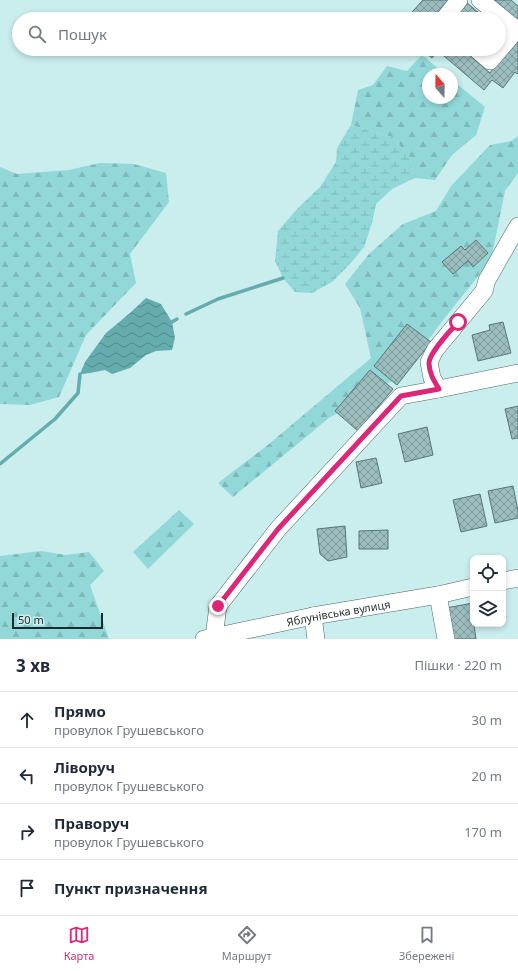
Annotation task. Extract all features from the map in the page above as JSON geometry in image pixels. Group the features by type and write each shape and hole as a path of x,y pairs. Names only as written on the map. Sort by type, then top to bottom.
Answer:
{"street":[{"path":"450,12 459,0"},
{"path":"480,0 495,12"},
{"path":"506,20 517,29 506,42"},
{"path":"484,56 490,61 494,56"},
{"path":"439,389 432,378 429,362 434,350 484,291 487,280 518,226"},
{"path":"209,638 218,606 278,529 401,396 518,373"},
{"path":"506,580 518,578"},
{"name":"Яблунівська вулиця","path":"209,638 313,616 438,595 470,588"},
{"path":"438,595 446,639"},
{"path":"313,616 316,639"}],"green space":[{"path":"421,56 423,56 438,68 422,68 422,104 458,104 458,85 485,107 476,135 452,155 435,180 415,178 409,156 392,137 351,125 358,90 373,85 387,66 407,71"},
{"path":"351,125 392,137 409,156 415,178 392,189 376,204 372,223 364,247 332,282 312,293 295,292 283,278 275,261 278,231 297,209 320,187 336,162 337,148"},
{"path":"518,136 518,173 505,191 491,260 402,375 329,418 233,497 218,483 269,444 371,358 360,308 345,284 369,254 403,224 436,211 451,186 490,145 511,141"},
{"path":"100,163 134,164 166,173 169,202 130,254 136,283 86,335 59,397 30,405 0,404 0,167 17,174 69,170"},
{"path":"179,510 194,524 148,569 133,552"},
{"path":"41,551 66,555 89,552 104,571 90,585 109,639 0,639 0,556"}],"water":[{"path":"146,298 161,304 172,322 175,338 172,350 156,351 146,355 130,368 112,374 105,370 80,374 85,362 106,333"}],"building":[{"path":"423,0 449,0 438,12 413,11"},
{"path":"488,0 511,0 518,6 518,21"},
{"path":"466,2 478,12 458,12"},
{"path":"518,35 518,73 517,74 515,72 503,88 492,80 484,90 444,56 470,56 490,73 503,56 506,56 506,51"},
{"path":"476,240 488,253 473,267 468,261 453,274 442,262 461,246 465,250"},
{"path":"503,322 511,353 478,361 472,335 490,330 489,325"},
{"path":"407,324 431,342 397,385 374,366"},
{"path":"370,370 393,389 358,431 335,411"},
{"path":"518,406 518,438 512,439 505,409"},
{"path":"427,427 433,455 405,462 398,434"},
{"path":"376,458 382,483 361,488 356,462"},
{"path":"513,486 518,518 495,523 488,491"},
{"path":"480,494 487,526 461,532 453,500"},
{"path":"345,526 347,557 328,561 320,554 317,529"},
{"path":"388,530 388,549 359,549 359,531"},
{"path":"470,604 470,627 474,627 476,639 451,639 446,608"}],"waterway":[{"path":"186,314 218,299 283,278"},
{"path":"172,322 177,319"},
{"path":"0,464 55,419 78,393 80,374"}],"route":[{"path":"218,606 278,529 401,396 439,389 432,378 429,362 434,350 458,322"}]}
